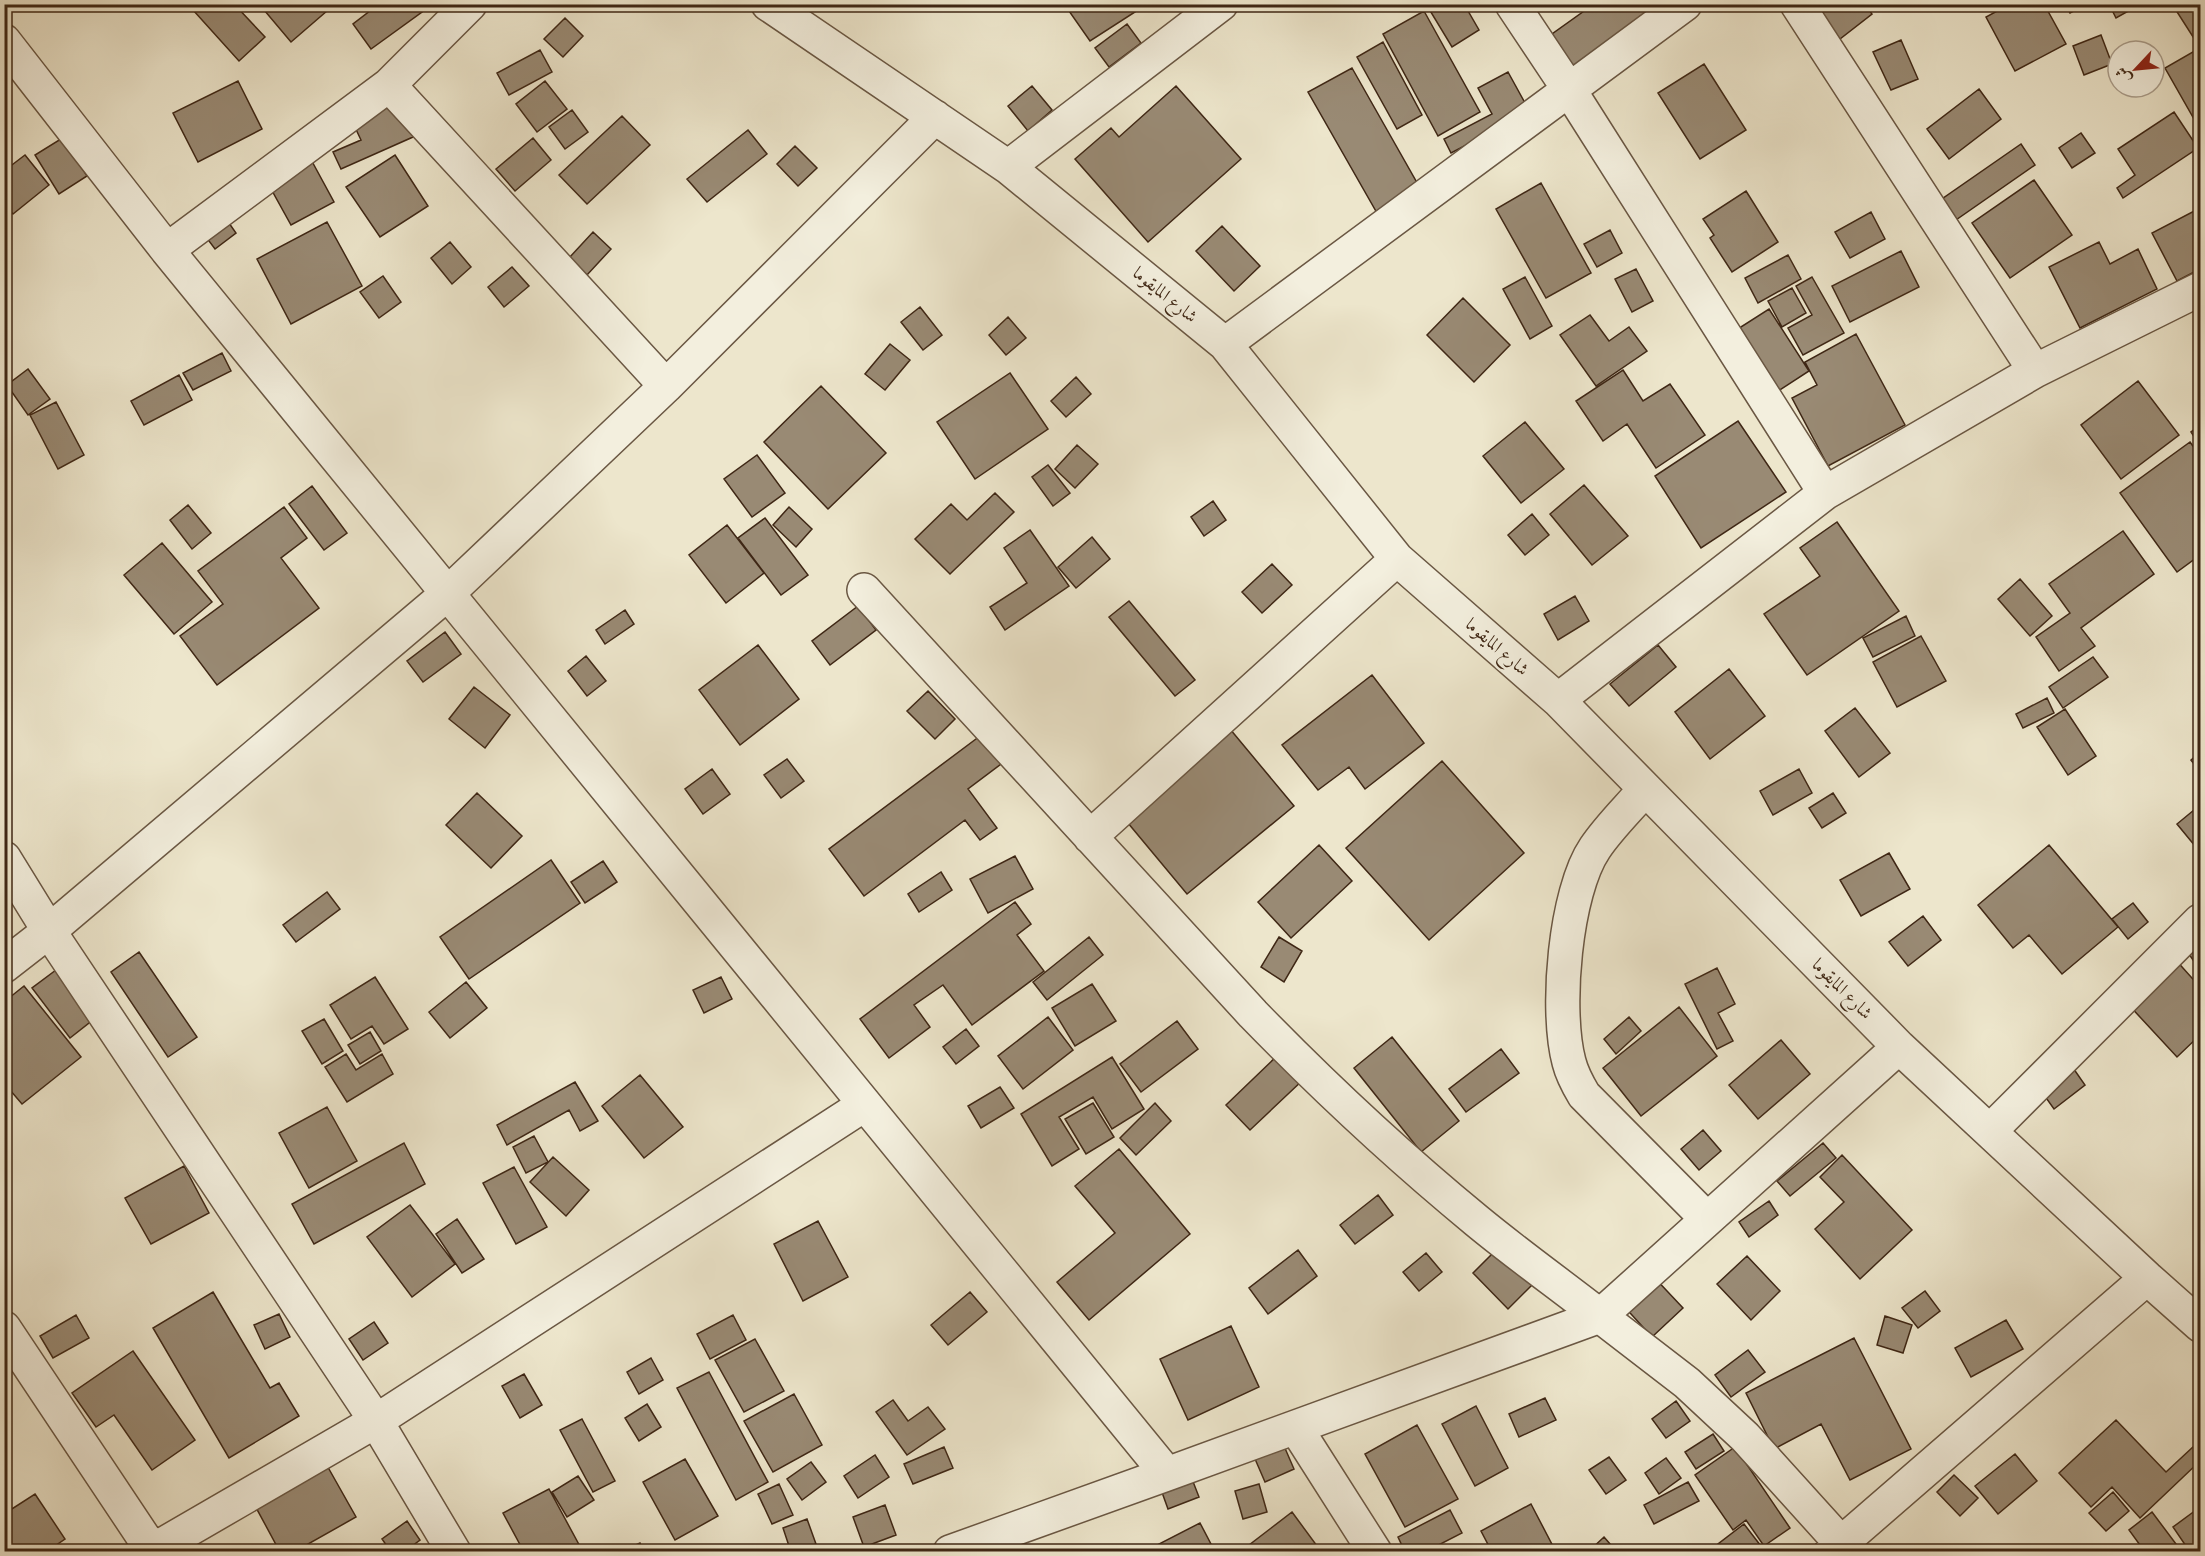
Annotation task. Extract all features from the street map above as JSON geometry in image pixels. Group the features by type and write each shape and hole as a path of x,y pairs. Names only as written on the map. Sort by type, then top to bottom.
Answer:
{"street":[{"path":"167,250 389,85 470,4"},
{"path":"1008,167 1221,4"},
{"path":"1512,4 1570,91 1825,493"},
{"path":"1226,344 1685,4"},
{"path":"1797,4 2036,371"},
{"name":"شارع المايقوما","path":"768,5 1008,167 1226,344 1397,559 1558,700 1899,1047 2200,1325"},
{"path":"4,41 167,250 864,1106 1167,1474"},
{"path":"389,85 666,386"},
{"path":"4,966 50,931 447,594 666,386 935,117"},
{"path":"1558,700 1825,493 2036,371 2200,289"},
{"path":"1090,837 1397,559"},
{"path":"864,590 1253,1014 1355,1115 1477,1221 1687,1383 1745,1437 1841,1548 2147,1278"},
{"path":"1645,789 1594,848 1580,881 1570,921 1563,976 1564,1027 1569,1062 1576,1083 1584,1095 1707,1219"},
{"path":"4,858 50,931 376,1421 453,1551"},
{"path":"1990,1131 2200,921"},
{"path":"955,1551 1600,1316 1899,1047"},
{"path":"4,1328 151,1551 376,1421 864,1106"},
{"path":"1296,1428 1375,1551"}],"building":[{"path":"198,4 234,4 265,37 239,61 193,10"},
{"path":"259,4 335,4 291,42"},
{"path":"379,4 416,4 422,12 371,49 353,24"},
{"path":"1080,4 1130,4 1135,12 1090,41 1069,11"},
{"path":"1426,4 1464,4 1479,30 1452,47"},
{"path":"1594,4 1663,4 1569,73 1545,39"},
{"path":"1827,4 1865,4 1872,14 1831,46 1810,17"},
{"path":"2010,4 2044,4 2066,44 2015,71 1986,17"},
{"path":"2065,4 2087,4 2070,13"},
{"path":"2109,4 2141,4 2116,18"},
{"path":"2172,4 2200,4 2200,37 2195,40"},
{"path":"1424,11 1480,112 1438,136 1383,34"},
{"path":"565,18 583,36 563,57 544,39"},
{"path":"1127,24 1141,43 1109,67 1095,48"},
{"path":"2101,35 2106,48 2106,66 2084,75 2073,46"},
{"path":"1901,40 1918,79 1891,90 1873,52"},
{"path":"1383,42 1422,115 1397,129 1357,57"},
{"path":"2198,49 2200,53 2200,116 2194,119 2166,67"},
{"path":"540,50 552,72 509,95 497,73"},
{"path":"1704,64 1746,130 1700,159 1658,93"},
{"path":"1352,68 1420,188 1377,213 1308,92"},
{"path":"1508,72 1530,112 1451,153 1444,139 1492,114 1478,88"},
{"path":"238,81 262,129 198,162 173,113"},
{"path":"545,81 567,109 537,132 516,104"},
{"path":"1032,86 1052,110 1028,131 1008,106"},
{"path":"1176,86 1241,159 1148,242 1075,159 1111,128 1119,137"},
{"path":"391,87 413,137 341,169 333,152 361,140 346,108"},
{"path":"1979,89 2001,119 1949,159 1927,129"},
{"path":"572,110 588,132 565,149 549,127"},
{"path":"2174,112 2198,148 2123,198 2117,188 2135,175 2118,149"},
{"path":"622,116 650,145 587,204 559,175"},
{"path":"748,130 767,154 707,202 687,179"},
{"path":"2081,133 2095,153 2072,168 2059,148"},
{"path":"64,137 87,176 59,194 35,155"},
{"path":"533,138 551,160 515,191 496,169"},
{"path":"2021,144 2035,165 1953,222 1939,201"},
{"path":"795,146 817,168 798,186 777,164"},
{"path":"308,154 334,202 291,225 265,178"},
{"path":"25,155 49,185 13,214 4,203 4,171"},
{"path":"395,155 428,206 380,237 346,187"},
{"path":"2034,180 2072,235 2010,278 1972,223"},
{"path":"1541,183 1591,273 1546,298 1496,209"},
{"path":"1746,191 1778,242 1732,272 1710,238 1714,235 1703,219"},
{"path":"2200,208 2200,269 2177,281 2152,233"},
{"path":"1871,212 1885,239 1850,258 1835,232"},
{"path":"222,213 236,233 215,249 200,229"},
{"path":"327,222 362,286 291,324 257,259"},
{"path":"1222,226 1260,266 1234,291 1196,251"},
{"path":"1610,230 1622,253 1597,267 1584,244"},
{"path":"593,232 611,249 587,275 569,258"},
{"path":"450,242 471,267 452,284 431,258"},
{"path":"2099,242 2110,264 2138,249 2157,289 2080,328 2049,267"},
{"path":"1901,251 1919,287 1850,322 1832,286"},
{"path":"1788,255 1801,279 1758,303 1745,278"},
{"path":"512,267 529,286 504,307 488,287"},
{"path":"1636,269 1653,301 1632,312 1615,279"},
{"path":"383,276 401,302 379,318 360,292"},
{"path":"1525,277 1552,326 1530,339 1503,289"},
{"path":"1812,277 1844,333 1803,355 1788,328 1812,315 1796,286"},
{"path":"1792,288 1806,313 1782,327 1768,301"},
{"path":"1463,298 1510,345 1474,382 1427,335"},
{"path":"920,307 942,335 923,350 901,322"},
{"path":"1769,309 1809,371 1772,395 1733,332"},
{"path":"1590,315 1609,341 1629,327 1647,351 1596,386 1560,335"},
{"path":"1008,317 1026,338 1006,355 989,335"},
{"path":"1856,334 1905,425 1828,466 1792,398 1817,385 1805,362"},
{"path":"890,344 910,360 885,390 865,374"},
{"path":"222,353 231,371 193,390 183,373"},
{"path":"28,369 50,399 28,415 7,385"},
{"path":"1623,370 1643,401 1670,384 1705,435 1656,468 1627,424 1603,441 1576,401"},
{"path":"1010,373 1048,429 975,479 937,422"},
{"path":"179,375 192,400 144,425 131,401"},
{"path":"1076,377 1091,394 1066,417 1051,401"},
{"path":"2138,381 2179,435 2121,479 2081,425"},
{"path":"821,386 886,453 828,509 764,442"},
{"path":"56,402 84,455 58,469 30,415"},
{"path":"1738,421 1786,492 1701,548 1655,476"},
{"path":"1525,422 1564,469 1521,503 1483,456"},
{"path":"2200,425 2200,446 2191,432"},
{"path":"2190,442 2200,456 2200,555 2177,572 2120,493"},
{"path":"1077,445 1098,464 1075,488 1055,469"},
{"path":"757,455 785,493 752,517 724,479"},
{"path":"1048,465 1070,493 1053,506 1032,477"},
{"path":"1584,485 1628,536 1592,565 1550,514"},
{"path":"312,486 347,533 324,550 289,504"},
{"path":"995,493 1014,512 950,574 915,539 951,504 967,520"},
{"path":"1213,501 1226,520 1204,536 1191,517"},
{"path":"188,505 211,533 192,549 170,520"},
{"path":"284,507 307,538 281,558 319,608 217,685 180,636 223,604 198,571"},
{"path":"789,507 812,529 796,547 773,525"},
{"path":"1532,514 1549,535 1525,555 1508,535"},
{"path":"765,518 808,575 781,595 738,538"},
{"path":"1837,522 1899,611 1807,675 1764,614 1820,576 1800,548"},
{"path":"727,525 764,573 726,603 689,555"},
{"path":"1030,530 1069,586 1005,630 990,607 1027,583 1004,548"},
{"path":"2123,531 2154,574 2081,628 2095,646 2059,671 2036,637 2070,613 2049,584"},
{"path":"1092,537 1110,559 1076,588 1058,567"},
{"path":"162,543 212,602 174,634 124,575"},
{"path":"1272,564 1292,585 1262,613 1242,592"},
{"path":"2020,579 2052,616 2030,636 1998,599"},
{"path":"1575,596 1589,621 1558,640 1544,614"},
{"path":"1129,601 1195,680 1175,696 1109,617"},
{"path":"858,606 876,630 830,665 812,641"},
{"path":"625,610 634,624 605,644 596,630"},
{"path":"1906,616 1915,636 1873,657 1863,638"},
{"path":"445,632 461,654 423,682 407,661"},
{"path":"1921,636 1946,681 1897,707 1873,662"},
{"path":"758,645 799,699 740,745 699,690"},
{"path":"1658,645 1676,667 1629,706 1610,684"},
{"path":"586,656 606,681 587,696 568,671"},
{"path":"2093,657 2108,677 2063,708 2049,687"},
{"path":"1729,669 1765,716 1710,759 1675,712"},
{"path":"1372,675 1424,743 1365,789 1349,767 1318,790 1282,745"},
{"path":"474,687 510,715 485,748 449,719"},
{"path":"928,691 955,719 935,739 907,711"},
{"path":"2047,698 2054,713 2023,728 2016,714"},
{"path":"1855,708 1890,753 1859,777 1825,731"},
{"path":"2065,709 2096,756 2068,775 2037,727"},
{"path":"1230,729 1294,806 1187,894 1123,817"},
{"path":"980,736 1001,764 968,789 997,828 980,840 965,820 864,896 829,849"},
{"path":"2200,752 2200,772 2191,760"},
{"path":"787,759 804,781 781,798 764,775"},
{"path":"1442,761 1524,853 1429,940 1346,848"},
{"path":"712,769 730,794 703,814 685,789"},
{"path":"1799,769 1812,793 1773,815 1760,791"},
{"path":"477,793 522,836 491,868 446,825"},
{"path":"1833,793 1846,813 1822,828 1809,808"},
{"path":"2200,805 2200,842 2195,846 2177,824"},
{"path":"1319,845 1352,881 1291,938 1258,902"},
{"path":"2049,845 2118,927 2062,974 2029,935 2013,948 1978,905"},
{"path":"1889,853 1910,889 1861,916 1840,880"},
{"path":"1015,856 1033,889 988,913 970,879"},
{"path":"551,860 580,903 469,979 440,937"},
{"path":"603,861 617,882 585,903 571,882"},
{"path":"941,872 952,890 919,912 908,894"},
{"path":"327,892 340,909 296,942 283,925"},
{"path":"1015,902 1031,924 1017,935 1044,971 972,1025 943,985 914,1005 930,1027 889,1058 860,1019"},
{"path":"2133,903 2148,922 2128,939 2112,919"},
{"path":"1923,916 1941,940 1908,966 1889,942"},
{"path":"2200,936 2200,970 2184,947"},
{"path":"1089,937 1103,955 1047,1000 1033,982"},
{"path":"1279,937 1302,951 1284,982 1261,967"},
{"path":"139,952 197,1037 168,1057 111,972"},
{"path":"2174,958 2200,987 2200,1035 2177,1057 2127,1003"},
{"path":"1717,968 1735,1004 1718,1013 1733,1041 1717,1049 1685,984"},
{"path":"56,970 94,1019 70,1038 32,988"},
{"path":"375,977 408,1029 384,1044 372,1026 351,1039 330,1005"},
{"path":"721,977 732,999 704,1013 693,990"},
{"path":"466,982 487,1008 450,1038 429,1012"},
{"path":"1092,984 1116,1021 1075,1046 1052,1008"},
{"path":"24,986 81,1057 22,1104 4,1083 4,1002"},
{"path":"1679,1007 1717,1056 1641,1116 1603,1068"},
{"path":"1048,1017 1073,1050 1023,1089 998,1056"},
{"path":"1629,1017 1641,1031 1616,1054 1604,1039"},
{"path":"324,1019 343,1051 322,1064 302,1031"},
{"path":"1177,1021 1198,1049 1141,1092 1120,1064"},
{"path":"966,1029 979,1046 956,1064 943,1047"},
{"path":"370,1032 381,1051 360,1064 348,1045"},
{"path":"1392,1037 1459,1121 1421,1152 1354,1068"},
{"path":"1781,1040 1810,1074 1758,1119 1729,1085"},
{"path":"1501,1049 1519,1073 1466,1112 1449,1089"},
{"path":"1281,1052 1305,1078 1250,1130 1226,1105"},
{"path":"346,1054 356,1070 382,1054 393,1074 347,1102 325,1067"},
{"path":"1112,1057 1144,1109 1112,1129 1093,1097 1059,1117 1079,1149 1052,1166 1021,1114"},
{"path":"2071,1065 2085,1085 2054,1109 2039,1088"},
{"path":"640,1075 683,1127 644,1158 602,1106"},
{"path":"575,1082 598,1121 580,1131 569,1110 507,1145 497,1125"},
{"path":"1000,1087 1014,1108 981,1128 968,1106"},
{"path":"1093,1103 1114,1137 1086,1154 1065,1119"},
{"path":"1155,1103 1171,1121 1136,1155 1120,1138"},
{"path":"327,1107 357,1161 309,1188 279,1133"},
{"path":"1703,1130 1721,1151 1699,1170 1681,1149"},
{"path":"534,1136 548,1162 526,1173 513,1147"},
{"path":"404,1143 425,1184 314,1244 292,1204"},
{"path":"1823,1143 1836,1158 1790,1196 1777,1181"},
{"path":"1119,1149 1190,1234 1089,1320 1057,1282 1115,1233 1075,1186"},
{"path":"1842,1155 1912,1230 1860,1279 1815,1229 1844,1202 1820,1177"},
{"path":"553,1157 589,1190 566,1216 530,1182"},
{"path":"184,1166 209,1213 151,1244 125,1198"},
{"path":"514,1167 547,1227 516,1244 483,1183"},
{"path":"1378,1195 1393,1215 1355,1244 1340,1225"},
{"path":"1769,1201 1778,1215 1749,1237 1739,1222"},
{"path":"410,1205 455,1264 412,1297 367,1237"},
{"path":"457,1219 484,1259 462,1273 436,1234"},
{"path":"818,1221 848,1277 803,1301 774,1244"},
{"path":"1497,1249 1532,1285 1508,1309 1473,1273"},
{"path":"1298,1250 1317,1276 1268,1314 1249,1288"},
{"path":"1426,1253 1442,1272 1419,1291 1403,1272"},
{"path":"1747,1256 1780,1291 1751,1320 1717,1284"},
{"path":"1651,1274 1683,1308 1652,1337 1621,1303"},
{"path":"1925,1291 1940,1311 1918,1328 1902,1308"},
{"path":"213,1292 270,1388 279,1383 299,1416 229,1458 153,1328"},
{"path":"970,1292 987,1312 948,1345 931,1325"},
{"path":"279,1314 290,1337 265,1349 254,1325"},
{"path":"76,1315 89,1338 53,1358 40,1336"},
{"path":"733,1315 746,1340 710,1359 697,1334"},
{"path":"1885,1316 1912,1325 1903,1353 1877,1345"},
{"path":"2006,1320 2023,1349 1971,1377 1955,1348"},
{"path":"374,1322 388,1343 363,1360 349,1339"},
{"path":"1231,1326 1259,1387 1188,1420 1160,1359"},
{"path":"1854,1338 1911,1449 1850,1480 1821,1424 1774,1449 1746,1393"},
{"path":"755,1339 784,1391 744,1412 715,1360"},
{"path":"1748,1350 1765,1372 1731,1397 1715,1375"},
{"path":"133,1351 195,1440 152,1470 114,1415 96,1427 72,1393"},
{"path":"651,1358 663,1380 639,1394 627,1372"},
{"path":"709,1372 768,1482 736,1500 677,1388"},
{"path":"524,1374 542,1405 520,1418 502,1386"},
{"path":"794,1394 822,1445 773,1472 744,1421"},
{"path":"1545,1398 1556,1420 1519,1437 1509,1414"},
{"path":"893,1400 908,1421 928,1407 945,1429 907,1455 876,1412"},
{"path":"1676,1401 1690,1421 1666,1438 1652,1419"},
{"path":"647,1404 661,1427 639,1441 625,1418"},
{"path":"1476,1406 1508,1468 1475,1486 1442,1424"},
{"path":"582,1419 615,1481 593,1492 560,1430"},
{"path":"2116,1420 2166,1472 2194,1446 2200,1452 2200,1461 2140,1518 2112,1487 2091,1507 2059,1473"},
{"path":"1417,1425 1458,1499 1405,1527 1365,1454"},
{"path":"1713,1434 1724,1451 1696,1469 1685,1452"},
{"path":"1281,1439 1294,1469 1265,1482 1252,1452"},
{"path":"944,1447 953,1468 913,1484 904,1464"},
{"path":"1735,1447 1790,1528 1764,1546 1746,1520 1733,1530 1695,1475"},
{"path":"2015,1454 2037,1481 1998,1514 1975,1486"},
{"path":"875,1455 889,1477 858,1498 844,1476"},
{"path":"1609,1457 1626,1480 1606,1494 1589,1470"},
{"path":"1666,1458 1681,1478 1659,1494 1645,1473"},
{"path":"685,1459 718,1516 675,1540 643,1482"},
{"path":"1185,1461 1199,1497 1168,1509 1155,1473"},
{"path":"325,1462 356,1517 294,1552 280,1552 253,1502"},
{"path":"811,1462 826,1482 802,1500 787,1479"},
{"path":"1954,1475 1978,1498 1960,1516 1937,1492"},
{"path":"578,1476 594,1500 567,1517 552,1492"},
{"path":"1688,1482 1699,1501 1654,1524 1644,1505"},
{"path":"779,1484 793,1515 772,1524 758,1494"},
{"path":"1259,1484 1267,1512 1243,1519 1235,1491"},
{"path":"549,1489 583,1552 524,1552 503,1513"},
{"path":"2113,1492 2129,1511 2106,1531 2089,1513"},
{"path":"35,1494 65,1539 46,1552 4,1552 4,1514"},
{"path":"1531,1504 1556,1552 1492,1552 1481,1531"},
{"path":"885,1505 896,1535 864,1547 853,1517"},
{"path":"1450,1510 1462,1533 1425,1552 1405,1552 1398,1537"},
{"path":"2196,1510 2200,1517 2200,1552 2190,1552 2173,1527"},
{"path":"1292,1512 1320,1550 1240,1552"},
{"path":"2152,1512 2182,1552 2145,1552 2129,1530"},
{"path":"807,1519 816,1544 791,1552 783,1528"},
{"path":"407,1521 420,1540 404,1552 391,1552 382,1539"},
{"path":"1200,1523 1212,1546 1201,1552 1160,1552 1157,1545"},
{"path":"1744,1524 1764,1550 1762,1552 1723,1552 1718,1544"},
{"path":"1604,1537 1617,1552 1588,1552"},
{"path":"640,1543 644,1552 620,1552"}]}
